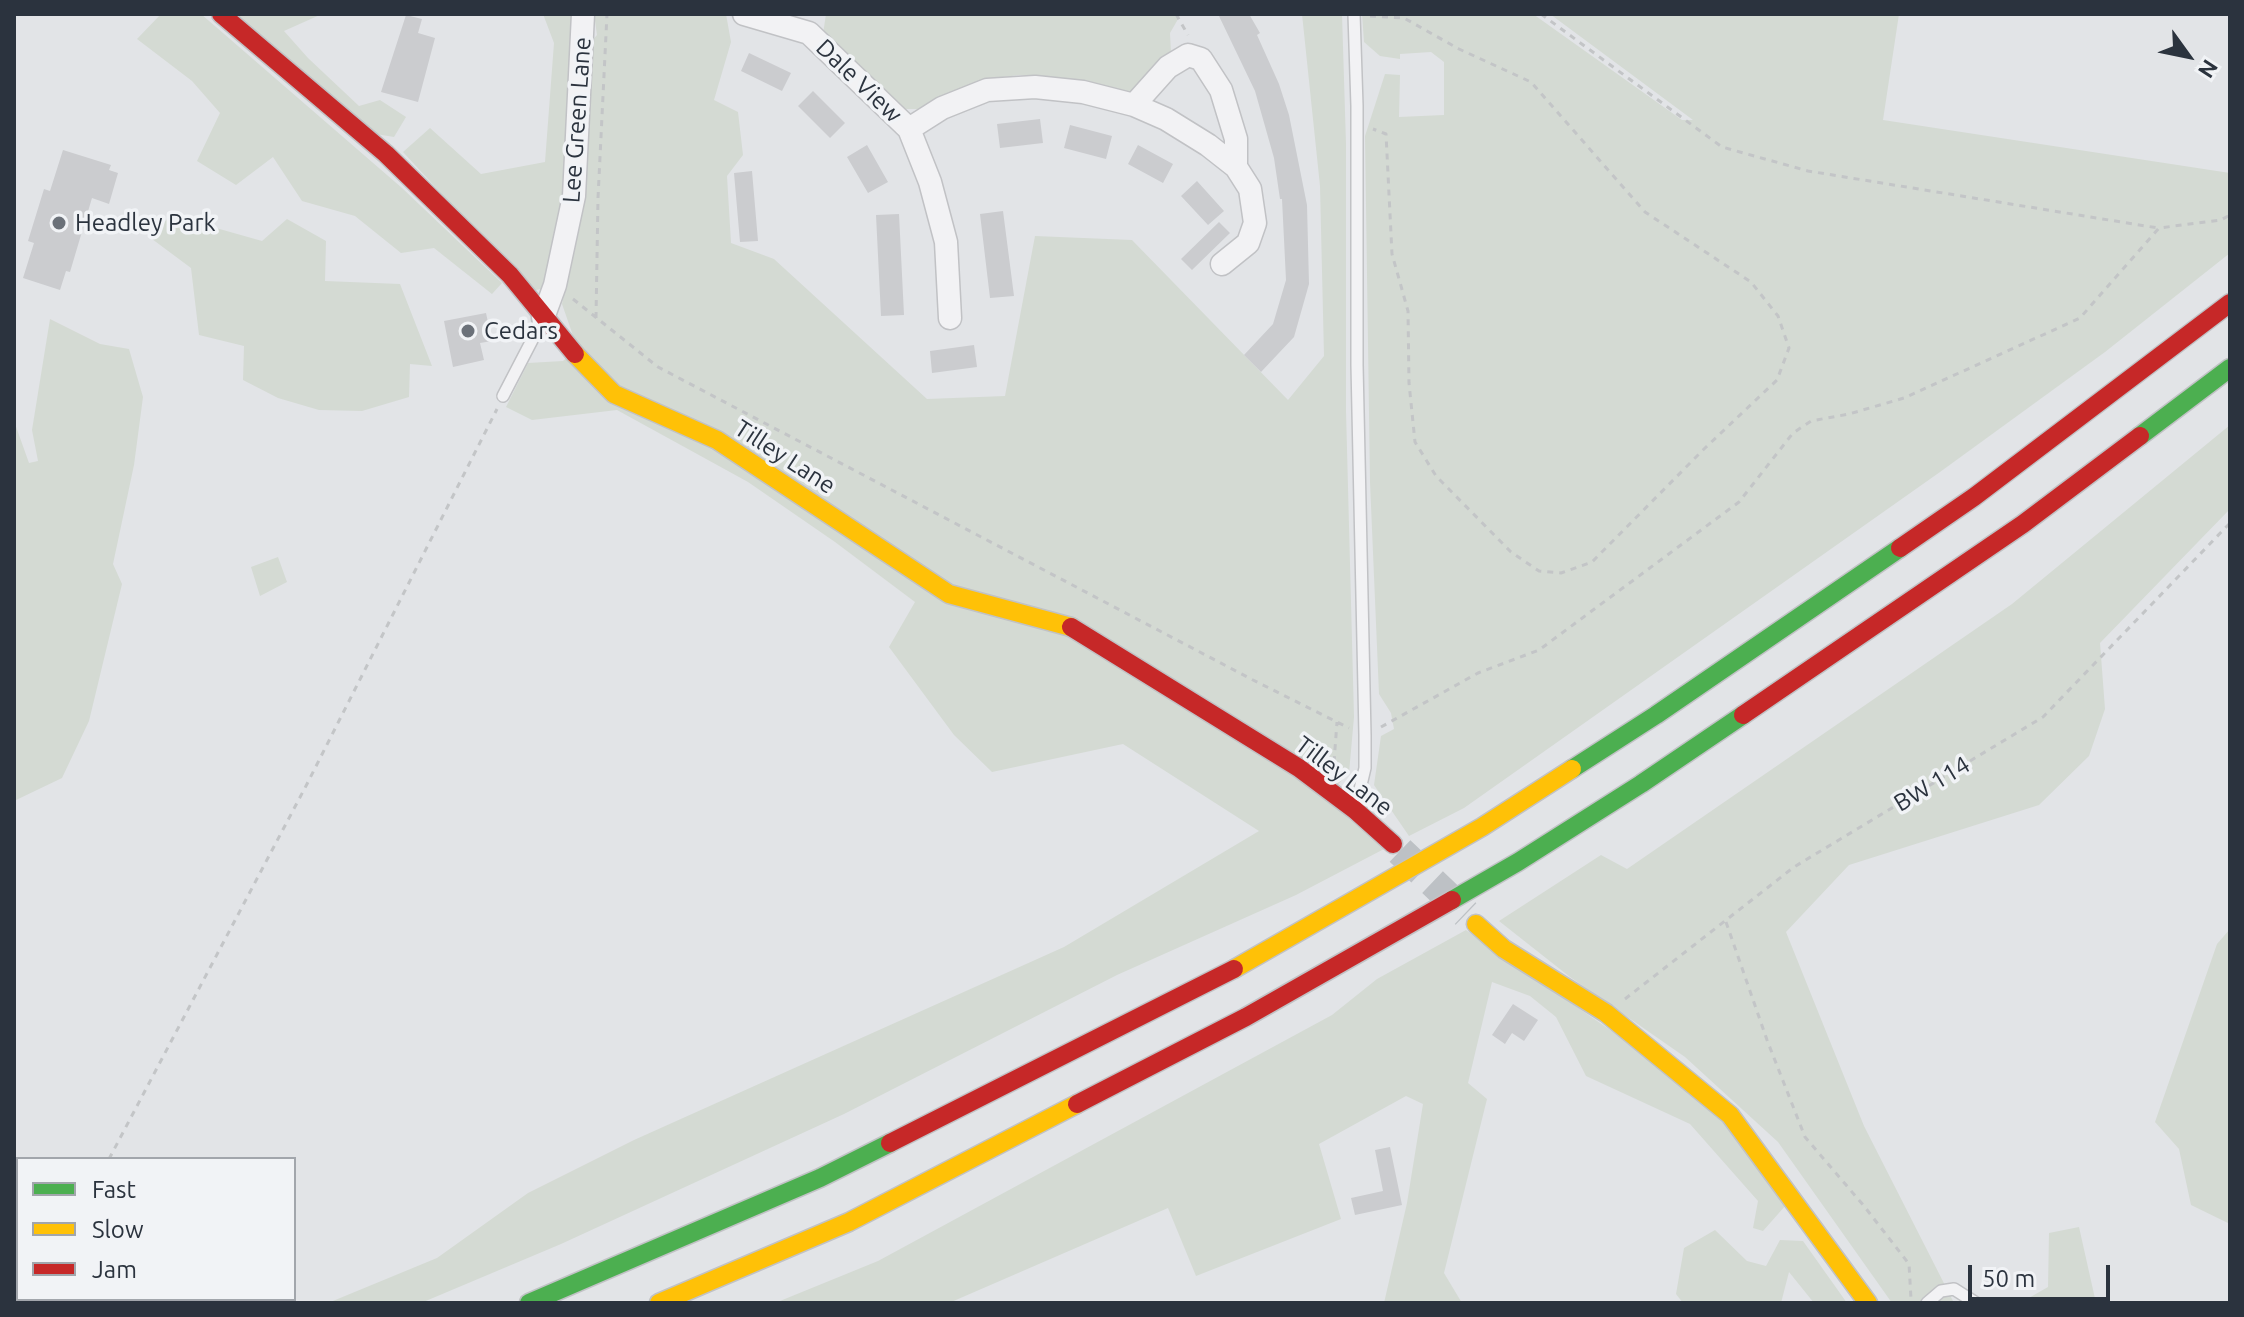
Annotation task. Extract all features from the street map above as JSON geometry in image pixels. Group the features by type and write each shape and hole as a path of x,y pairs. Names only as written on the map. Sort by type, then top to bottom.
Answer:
{"main road":[{"name":"Tilley Lane","path":"221,14 386,154 510,275 543,318 614,394 717,440 949,594 1068,625 1299,768 1355,810 1393,844"},
{"path":"529,1303 820,1178 1219,977 1482,827 1656,715 1974,497 2230,303"},
{"path":"659,1303 849,1222 1246,1017 1518,862 1654,775 2023,524 2230,368"},
{"path":"1476,924 1504,949 1606,1013 1730,1115 1868,1303"}],"street":[{"name":"Lee Green Lane","path":"543,318 555,285 574,196 583,14"},
{"name":"Dale View","path":"744,14 813,24 909,129 930,182 946,242 950,318"},
{"path":"1134,105 1168,67 1188,55 1201,59 1221,90 1236,139 1236,167"},
{"name":"Dale View","path":"909,129 942,108 987,90 1035,87 1083,92 1134,105 1166,119 1208,145 1236,167 1250,189 1255,223 1248,243 1222,264"}],"lane":[{"path":"1354,14 1365,735 1365,768 1355,810"},
{"path":"503,396 543,318"},
{"path":"1927,1303 1941,1291 1954,1289 1976,1303"}],"path":[{"path":"596,318 607,14"},
{"path":"1354,14 1404,18 1459,49 1531,82 1645,212 1751,282 1778,316 1789,348 1777,380 1592,562 1561,573 1539,571 1511,552 1436,476 1415,442 1409,383 1408,311 1392,254 1386,134 1357,124"},
{"path":"1541,14 1722,147 1808,171 2159,228 2221,220 2230,215"},
{"path":"555,285 658,367 1184,644 1365,735 1478,673 1539,650 1739,502 1793,433 1811,421 1904,398 2080,318 2159,228"},
{"path":"110,1157 307,784 503,396"},
{"name":"BW 114","path":"1606,1013 1794,867 2043,717 2230,523"},
{"path":"1334,773 1337,721"},
{"path":"1726,920 1767,1040 1805,1137 1909,1264 1911,1303"}],"shaded area":[{"path":"161,14 201,14 402,188 502,283 492,294 434,248 401,253 355,216 302,201 273,157 236,185 197,161 220,113 192,81 137,39"},
{"path":"235,14 322,14 284,31 359,106 380,100 406,117 394,137 376,134"},
{"path":"543,14 575,14 588,45 597,35 594,14 726,14 731,42 714,100 738,112 743,155 727,176 731,243 774,259 927,399 1005,396 1035,236 1132,240 1288,400 1324,356 1320,186 1302,14 1342,14 1346,144 1346,411 1354,717 1349,773 1325,798 1384,849 1296,895 1117,975 844,1114 561,1244 421,1303 328,1303 437,1258 528,1193 634,1140 1064,947 1259,831 1123,744 992,772 954,735 889,647 915,602 748,482 617,410 532,420 506,407 528,363 563,361 577,347 562,304 566,284 531,291 403,152 430,128 481,174 545,162 554,43"},
{"path":"826,14 1181,14 1170,33 1171,53 1131,94 1083,81 1019,75 980,80 918,109 904,109 889,99 823,34"},
{"path":"1362,14 1533,14 1682,120 1693,120 1550,14 1899,14 1883,120 2230,173 2230,253 2105,352 1940,472 1464,808 1409,836 1374,785 1381,736 1394,729 1391,713 1379,694 1370,482 1365,136 1385,74 1400,75 1399,117 1444,115 1444,62 1431,52 1400,54 1400,59 1380,56 1364,42"},
{"path":"170,215 262,241 287,219 326,241 325,281 400,284 432,366 410,364 409,397 362,411 319,410 278,398 243,380 244,346 199,335 191,268 152,239"},
{"path":"50,319 100,344 129,349 143,397 134,465 113,564 122,584 89,721 62,778 14,801 14,421 29,463 38,461 32,430"},
{"path":"2230,425 2230,509 2100,643 2105,709 2089,756 2039,805 1849,865 1786,932 1864,1126 1954,1303 1892,1303 1778,1142 1685,1057 1570,977 1499,921 1601,855 1627,869 2012,604"},
{"path":"278,557 287,582 260,596 251,567"},
{"path":"2230,929 2230,1224 2191,1205 2179,1149 2155,1122 2217,944"},
{"path":"1466,930 1613,1032 1725,1121 1786,1205 1763,1231 1753,1228 1758,1201 1690,1124 1586,1076 1556,1017 1530,996 1492,982 1468,1083 1487,1099 1444,1273 1462,1303 1384,1303 1407,1203 1423,1104 1406,1096 1319,1144 1341,1219 1196,1276 1168,1208 949,1303 775,1303 878,1261 1332,1015 1377,979"},
{"path":"2079,1227 2096,1303 2020,1303 2048,1287 2049,1233"},
{"path":"1715,1230 1747,1261 1766,1266 1780,1240 1803,1241 1847,1303 1814,1303 1789,1272 1781,1303 1683,1303 1676,1294 1684,1248"},
{"path":"172,1301 172,1303 90,1303"}],"building":[{"path":"1218,14 1249,14 1260,33 1257,35 1289,115 1307,205 1309,284 1294,337 1261,372 1244,355 1273,324 1286,280 1282,199 1255,91"},
{"path":"406,15 422,19 418,33 435,38 418,102 381,92"},
{"path":"749,53 791,73 782,91 741,71"},
{"path":"813,91 845,123 830,138 798,106"},
{"path":"1040,119 1043,143 1000,148 997,124"},
{"path":"1070,125 1112,136 1106,159 1064,148"},
{"path":"867,145 888,182 868,193 847,157"},
{"path":"1138,145 1173,164 1163,183 1128,164"},
{"name":"Headley Park","path":"63,150 111,165 109,170 118,173 109,204 92,198 70,272 66,271 60,290 23,278 34,243 28,241 44,189 50,191"},
{"path":"752,171 758,241 740,242 734,173"},
{"path":"1197,181 1224,211 1208,225 1181,196"},
{"path":"1003,211 1014,296 990,298 980,214"},
{"path":"899,214 904,315 881,316 876,215"},
{"path":"1219,222 1230,233 1192,270 1181,259"},
{"name":"Cedars","path":"486,313 492,341 480,343 484,360 453,367 444,321"},
{"path":"974,345 977,367 932,373 930,351"},
{"path":"1513,1004 1538,1020 1524,1041 1512,1033 1505,1044 1492,1035"},
{"path":"1390,1147 1402,1205 1355,1215 1351,1198 1383,1191 1375,1150"}],"tunnel":[{"path":"1400,851 1466,914"}],"traffic: fast":[{"path":"2140,436 2230,368"},
{"path":"1572,769 1900,548"},
{"path":"1452,900 1641,784 1743,715"},
{"path":"529,1303 820,1178 890,1143"}],"traffic: slow":[{"path":"575,354 614,394 717,440 949,594 1071,627"},
{"path":"1234,969 1482,827 1572,769"},
{"path":"1476,924 1504,949 1606,1013 1730,1115 1868,1303"},
{"path":"659,1303 849,1222 1077,1104"}],"traffic: jam":[{"path":"221,14 386,154 510,275 575,354"},
{"path":"1900,548 1974,497 2230,303"},
{"path":"1743,715 2023,524 2140,436"},
{"path":"1071,627 1299,768 1355,810 1393,844"},
{"path":"1077,1104 1246,1017 1452,900"},
{"path":"890,1143 1234,969"}],"place":[{"name":"Headley Park","path":"59,223"},
{"name":"Cedars","path":"468,331"}]}
